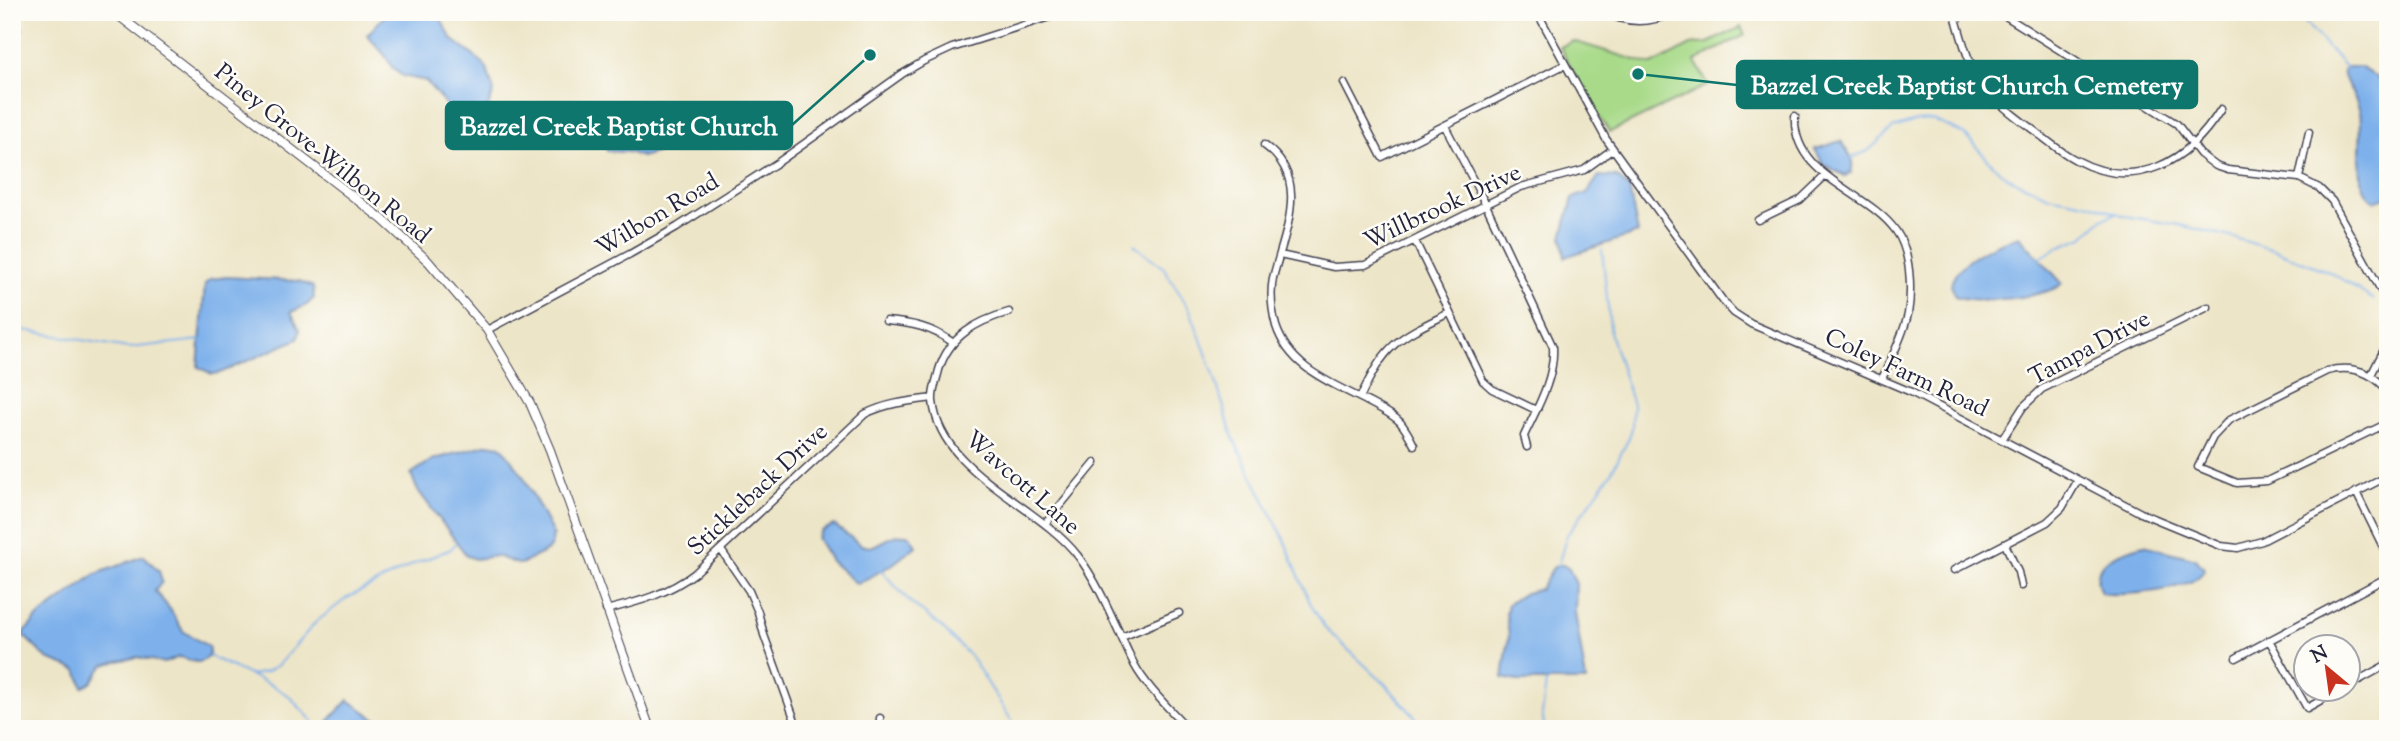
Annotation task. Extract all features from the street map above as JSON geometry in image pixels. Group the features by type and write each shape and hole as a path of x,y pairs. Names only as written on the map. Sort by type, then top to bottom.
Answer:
{"street":[{"name":"Piney Grove-Wilbon Road","path":"114,12 382,219 428,261 487,330 530,403 550,450 650,729"},
{"name":"Wilbon Road","path":"487,330 677,226 780,161 924,61 952,48 1049,14 1065,12"},
{"name":"Coley Farm Road","path":"1537,12 1613,149 1714,290 1734,313 1762,329 1882,379 2003,438 2168,526 2215,545 2233,548 2262,541 2388,476"},
{"path":"1605,12 1627,20 1644,22 1673,12"},
{"path":"1954,12 1969,60 1986,89 2009,111 2076,160 2104,170 2136,172 2165,164 2193,145 2221,109"},
{"path":"1999,12 2177,124 2205,159 2222,169 2299,178 2319,188 2332,201 2388,303"},
{"path":"12,22 17,30"},
{"path":"1344,83 1382,157 1564,65"},
{"path":"1795,116 1795,133 1808,157 1826,175 1888,223 1898,234 1903,248 1909,292 1907,316 1901,337 1882,379"},
{"path":"1445,126 1553,346 1551,376 1524,436 1527,447"},
{"path":"2299,178 2309,132"},
{"path":"1264,145 1274,153 1291,187 1293,202 1273,281 1272,309 1282,340 1293,356 1309,371 1393,416 1414,445"},
{"name":"Willbrook Drive","path":"1280,255 1334,267 1365,265 1530,184 1584,170 1613,149"},
{"path":"1758,220 1800,200 1826,175"},
{"path":"1415,241 1483,381 1492,389 1536,410"},
{"name":"Tampa Drive","path":"2003,438 2023,407 2042,389 2208,307"},
{"path":"886,321 912,323 935,330 952,342 986,319 1009,312"},
{"path":"1360,398 1374,367 1391,346 1412,331 1449,313"},
{"name":"Wavcott Lane","path":"952,342 941,365 933,398 938,422 947,441 960,457 1045,524 1076,553 1135,666 1188,729"},
{"path":"2371,375 2388,342"},
{"path":"2388,391 2371,375 2348,369 2327,371 2228,420 2213,437 2198,467 2237,483 2267,481 2388,423"},
{"name":"Stickleback Drive","path":"606,610 650,598 683,583 865,414 891,404 933,398"},
{"path":"1045,524 1095,463"},
{"path":"1954,570 2053,518 2078,480"},
{"path":"2356,492 2388,557"},
{"path":"2005,544 2018,572 2021,586"},
{"path":"721,550 749,591 758,612 795,728"},
{"path":"2236,658 2388,577"},
{"path":"1122,637 1178,613"},
{"path":"2269,640 2292,681"},
{"path":"2362,678 2388,664"},
{"path":"2304,702 2307,708 2318,702"},
{"path":"879,729 880,718"}],"green space":[{"path":"1741,27 1745,35 1695,61 1708,85 1610,132 1596,114 1560,47 1573,41 1652,65 1691,45 1708,43"}],"water":[{"path":"388,12 437,12 452,39 487,69 494,92 486,111 471,115 451,111 426,81 403,76 394,70 367,35"},
{"path":"2346,67 2359,67 2388,83 2388,197 2375,201 2363,185 2360,112 2344,77"},
{"path":"611,122 629,134 649,131 675,138 678,142 676,146 642,157 628,152 607,151 605,142"},
{"path":"1841,141 1853,161 1851,173 1845,176 1823,164 1815,149"},
{"path":"1599,176 1617,177 1629,188 1638,233 1565,257 1562,237 1573,198 1587,193"},
{"path":"2019,236 2062,283 2059,286 2037,294 2008,298 1978,300 1955,296 1951,284 1955,275 1970,259"},
{"path":"227,277 299,281 313,287 314,298 307,305 291,312 300,330 298,339 212,374 198,367 205,284 211,279"},
{"path":"488,444 501,446 522,474 553,534 548,550 524,563 518,564 496,556 475,559 467,556 417,489 411,474 432,460"},
{"path":"834,525 861,545 870,547 894,536 904,535 910,536 916,546 893,564 857,584 831,561 817,538 821,531"},
{"path":"2144,545 2196,559 2204,569 2199,577 2188,583 2158,591 2101,593 2098,573 2102,565 2116,555"},
{"path":"144,556 159,571 162,582 155,591 183,631 209,647 209,656 204,660 197,662 179,657 164,663 138,657 118,661 104,665 91,683 83,687 77,670 47,659 26,638 20,637 38,617 96,574"},
{"path":"1558,565 1569,569 1576,584 1575,612 1586,681 1517,681 1503,678 1509,635 1506,613 1508,604 1523,594 1540,589 1553,568"},
{"path":"348,700 377,720 400,729 321,729"}],"waterway":[{"path":"2296,12 2346,68"},
{"path":"488,108 571,127 609,132"},
{"path":"1851,158 1868,151 1893,128 1916,121 1933,120 1964,134 2009,178 2049,196 2091,204 2125,216 2231,237 2274,250 2332,273 2374,300"},
{"path":"2039,259 2056,248 2083,237 2102,219 2114,214"},
{"path":"1134,245 1163,267 1190,310 1233,438 1283,537 1311,605 1325,628 1385,684 1426,729"},
{"path":"1558,565 1567,535 1611,473 1632,428 1633,405 1611,336 1602,250"},
{"path":"12,328 128,348 201,340"},
{"path":"251,675 266,672 278,665 316,622 347,598 414,564 451,549 455,544"},
{"path":"880,569 909,601 941,627 971,657 1017,729"},
{"path":"209,656 289,696 320,729"},
{"path":"1545,729 1542,714 1546,682"}],"place":[{"name":"Bazzel Creek Baptist Church","path":"870,55"},
{"name":"Bazzel Creek Baptist Church Cemetery","path":"1638,74"}]}
